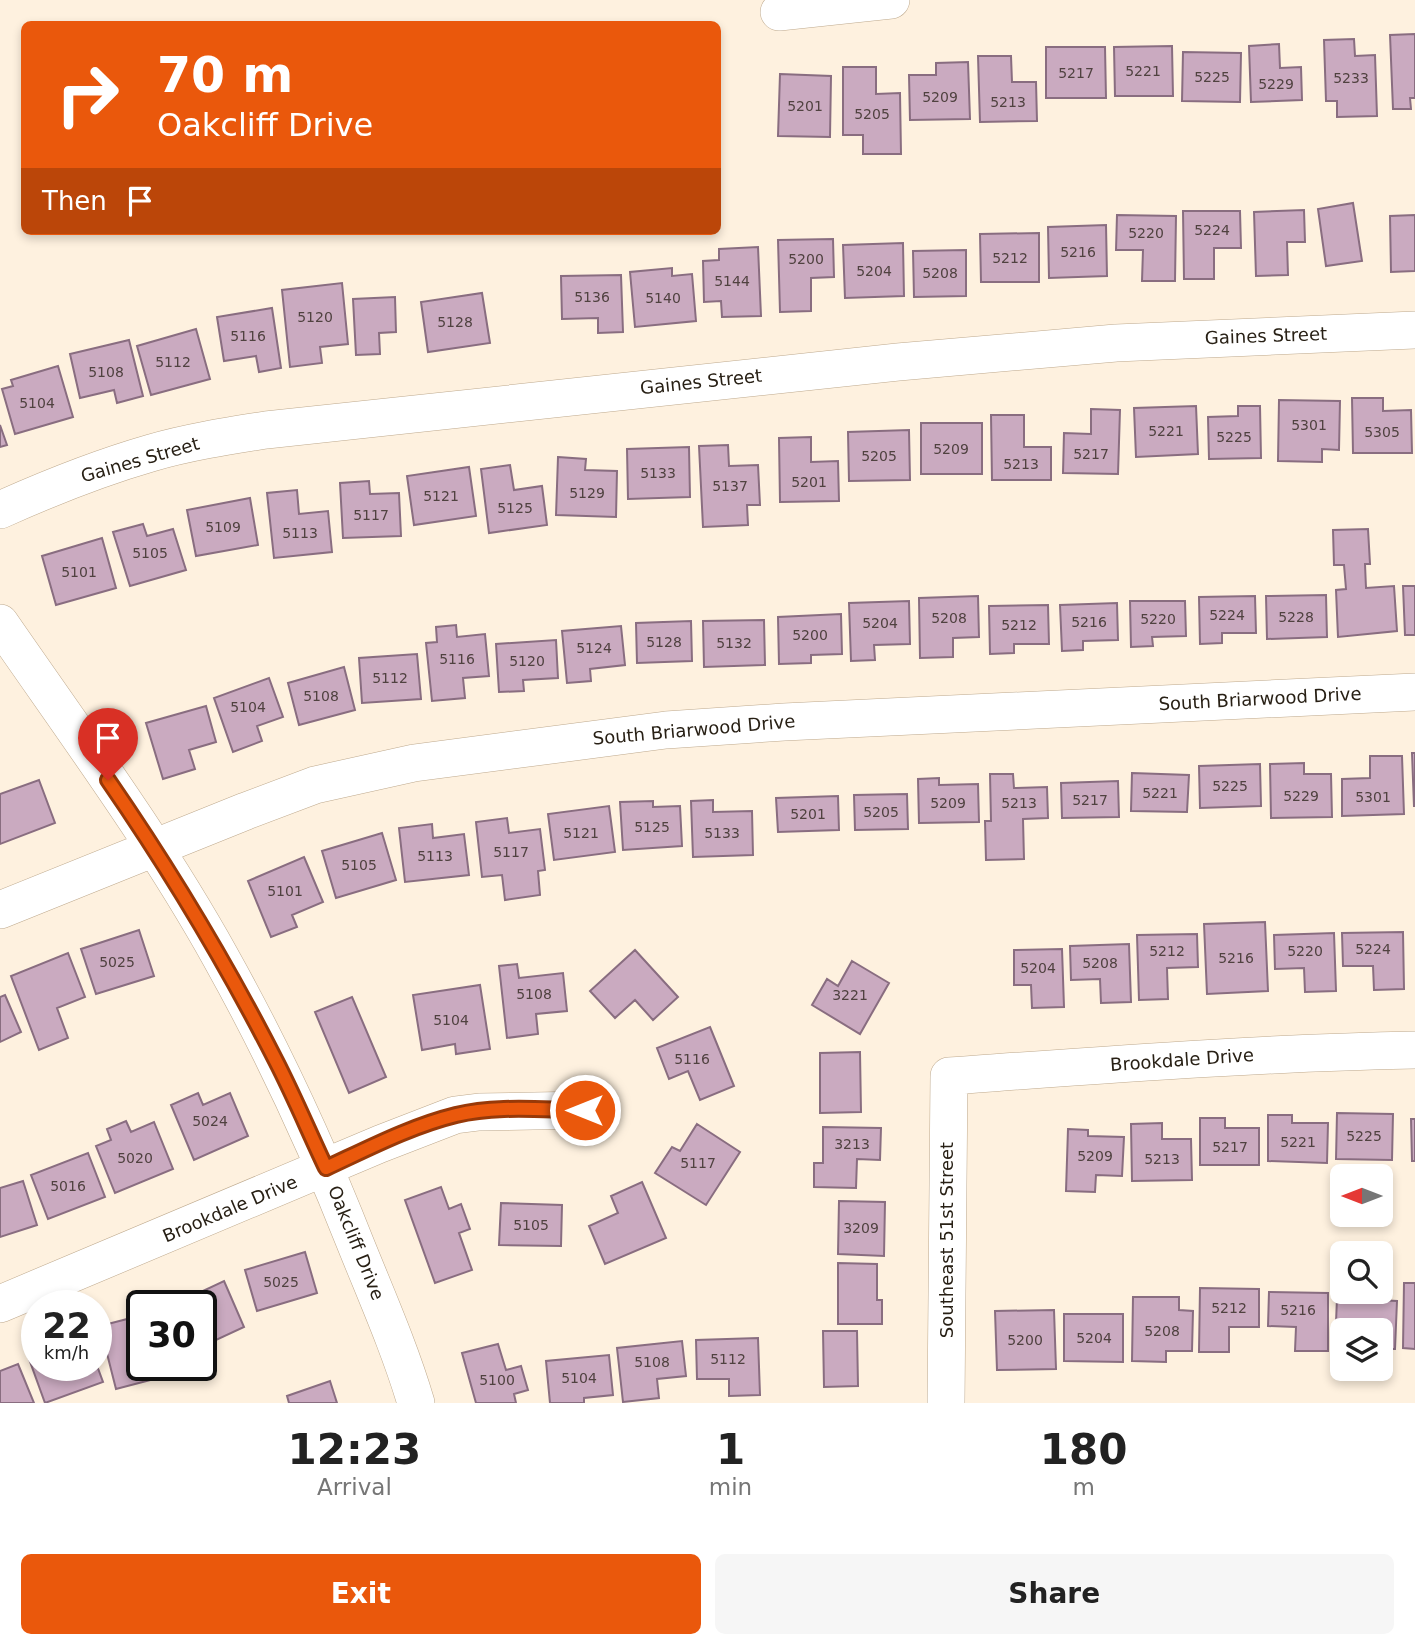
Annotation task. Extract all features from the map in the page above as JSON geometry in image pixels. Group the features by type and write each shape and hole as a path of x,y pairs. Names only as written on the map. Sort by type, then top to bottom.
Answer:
{"street":[{"path":"779,12 891,0"},
{"name":"Gaines Street","path":"0,510 43,491 152,453 266,430 898,362 1129,342 1415,330"},
{"name":"Oakcliff Drive","path":"0,623 155,848 220,956 278,1063 326,1168 384,1312 416,1403"},
{"name":"South Briarwood Drive","path":"0,910 315,785 414,763 666,730 1415,692"},
{"name":"Brookdale Drive","path":"948,1076 1172,1060 1415,1050"},
{"name":"Southeast 51st Street","path":"946,1403 948,1076"},
{"name":"Brookdale Drive","path":"0,1304 455,1115 508,1110 585,1110"}],"building":[{"path":"1415,34 1415,98 1410,98 1411,109 1393,109 1390,35"},
{"path":"1354,39 1355,56 1375,55 1377,116 1337,117 1337,101 1326,101 1324,40"},
{"path":"1279,44 1280,68 1301,67 1302,100 1251,102 1249,46"},
{"path":"1172,46 1173,96 1115,96 1114,47"},
{"path":"1046,47 1105,47 1106,98 1046,98"},
{"path":"1183,52 1241,53 1240,102 1182,101"},
{"path":"978,56 1011,56 1012,82 1036,82 1037,121 980,122"},
{"path":"968,62 970,119 910,120 909,75 936,75 936,63"},
{"path":"843,67 876,67 876,94 900,93 901,154 863,154 863,135 843,135"},
{"path":"780,74 831,76 830,137 778,136"},
{"path":"1353,203 1362,261 1326,266 1318,209"},
{"path":"1304,210 1305,242 1287,242 1288,275 1256,276 1254,212"},
{"path":"1183,211 1240,211 1241,248 1214,248 1214,279 1184,279"},
{"path":"1117,215 1176,216 1175,281 1142,281 1143,250 1116,250"},
{"path":"1415,215 1415,271 1391,272 1390,216"},
{"path":"1106,225 1107,276 1049,278 1048,227"},
{"path":"1039,233 1039,282 981,282 980,234"},
{"path":"833,239 834,277 811,278 811,311 780,312 778,240"},
{"path":"903,243 904,296 845,298 843,245"},
{"path":"758,247 761,316 722,317 721,301 704,302 703,261 719,260 719,249"},
{"path":"966,250 966,296 914,297 913,251"},
{"path":"672,268 672,276 692,274 696,321 635,327 630,272"},
{"path":"621,275 623,332 598,333 598,318 562,319 561,276"},
{"path":"342,283 348,344 320,347 322,363 290,367 282,290"},
{"path":"482,293 490,343 428,352 421,302"},
{"path":"395,297 396,332 379,333 380,354 356,355 353,299"},
{"path":"272,308 281,368 259,372 256,356 224,361 217,317"},
{"path":"196,329 210,379 151,395 137,346"},
{"path":"129,340 143,396 117,403 114,390 80,398 70,354"},
{"path":"58,366 73,417 15,434 2,389 13,386 11,380"},
{"path":"1352,398 1383,398 1383,411 1411,410 1412,453 1353,453"},
{"path":"1279,400 1340,401 1339,450 1322,449 1322,462 1278,461"},
{"path":"1196,406 1198,454 1136,457 1134,408"},
{"path":"1238,406 1260,406 1261,458 1209,459 1208,417 1238,416"},
{"path":"1091,409 1120,410 1118,474 1063,473 1064,433 1091,434"},
{"path":"991,415 1024,415 1024,447 1051,447 1051,480 992,480"},
{"path":"921,423 982,423 982,474 921,474"},
{"path":"0,425 7,445 0,447"},
{"path":"909,430 910,480 849,481 848,432"},
{"path":"811,437 811,462 838,461 839,501 780,502 779,438"},
{"path":"728,445 729,466 758,465 760,505 747,505 748,525 703,527 699,446"},
{"path":"689,447 690,497 628,499 627,449"},
{"path":"558,457 586,459 585,470 617,471 616,517 556,515"},
{"path":"510,465 514,490 542,486 547,525 489,533 481,469"},
{"path":"469,467 476,516 414,525 407,476"},
{"path":"369,481 370,494 399,493 401,536 343,538 340,483"},
{"path":"297,490 299,514 328,511 332,552 274,558 267,493"},
{"path":"250,498 258,545 196,556 187,510"},
{"path":"143,524 147,536 173,529 186,570 130,586 113,532"},
{"path":"1368,529 1370,564 1365,564 1366,588 1394,586 1397,631 1338,637 1336,590 1346,589 1344,565 1334,565 1333,530"},
{"path":"102,538 116,588 56,605 42,556"},
{"path":"1403,586 1415,586 1415,635 1405,635"},
{"path":"1326,595 1327,637 1267,639 1266,596"},
{"path":"978,596 979,637 953,638 953,657 920,658 919,598"},
{"path":"1255,596 1256,633 1222,633 1222,643 1200,644 1199,597"},
{"path":"909,601 910,644 874,645 875,660 851,661 849,603"},
{"path":"1130,601 1185,601 1186,636 1152,637 1153,646 1131,647"},
{"path":"1117,603 1118,640 1083,641 1083,650 1062,651 1060,605"},
{"path":"1048,605 1049,644 1014,644 1014,653 990,654 989,606"},
{"path":"841,614 842,654 811,655 811,663 779,664 778,617"},
{"path":"764,620 765,665 704,667 703,621"},
{"path":"691,621 692,661 637,663 636,623"},
{"path":"456,625 457,637 485,634 489,676 463,678 465,698 432,701 426,643 437,642 436,627"},
{"path":"621,626 625,665 590,669 591,681 567,683 562,631"},
{"path":"556,640 558,678 523,680 524,691 499,692 496,644"},
{"path":"417,654 421,699 362,703 359,658"},
{"path":"344,667 355,710 299,725 288,683"},
{"path":"269,678 283,717 257,726 262,741 233,752 214,698"},
{"path":"206,706 216,742 189,750 195,769 163,779 146,723"},
{"path":"1412,753 1415,753 1415,806 1414,806"},
{"path":"1370,756 1402,756 1404,814 1342,816 1342,779 1370,778"},
{"path":"1304,763 1304,774 1331,774 1332,817 1271,818 1270,764"},
{"path":"1260,764 1261,806 1200,808 1199,766"},
{"path":"1132,773 1189,775 1187,812 1131,811"},
{"path":"990,774 1013,774 1014,788 1047,787 1048,818 1023,819 1024,859 986,860 985,821 991,821"},
{"path":"939,778 939,785 978,784 979,822 919,823 918,779"},
{"path":"39,780 55,823 0,844 0,794"},
{"path":"1118,781 1119,817 1062,818 1061,783"},
{"path":"907,794 908,829 855,830 854,795"},
{"path":"838,796 839,830 778,832 776,798"},
{"path":"713,800 713,812 752,811 753,855 693,857 691,801"},
{"path":"653,801 653,807 680,806 682,846 623,850 620,802"},
{"path":"609,806 615,852 554,860 548,814"},
{"path":"507,818 509,833 540,829 545,870 538,871 540,895 505,900 502,875 482,877 476,822"},
{"path":"432,824 433,838 464,834 469,875 405,882 399,828"},
{"path":"382,833 396,880 336,898 322,851"},
{"path":"304,857 323,902 292,915 297,927 271,937 248,881"},
{"path":"1265,922 1268,991 1207,994 1204,924"},
{"path":"139,930 154,976 96,994 81,949"},
{"path":"1403,932 1404,989 1374,990 1373,966 1343,966 1342,933"},
{"path":"1334,933 1336,991 1305,992 1304,968 1275,969 1274,935"},
{"path":"1197,934 1198,967 1167,968 1168,999 1139,1000 1137,935"},
{"path":"1129,944 1131,1002 1101,1003 1100,979 1071,980 1070,946"},
{"path":"1062,949 1064,1007 1032,1008 1031,985 1014,985 1014,950"},
{"path":"635,950 678,997 653,1020 635,1000 615,1018 590,991"},
{"path":"68,953 85,997 57,1008 68,1038 39,1050 11,976"},
{"path":"852,961 889,983 860,1034 812,1005 827,979 838,986"},
{"path":"517,964 519,978 563,973 567,1011 536,1014 538,1034 507,1038 499,966"},
{"path":"480,985 490,1049 456,1054 455,1044 422,1050 413,995"},
{"path":"5,995 21,1032 0,1042 0,997"},
{"path":"352,997 386,1077 349,1093 315,1012"},
{"path":"710,1027 734,1086 700,1100 688,1071 669,1079 657,1048"},
{"path":"860,1052 861,1112 820,1113 820,1053"},
{"path":"198,1093 203,1105 230,1093 248,1136 194,1160 171,1105"},
{"path":"1337,1113 1393,1114 1392,1160 1336,1159"},
{"path":"1268,1115 1292,1115 1292,1123 1328,1123 1327,1163 1268,1161"},
{"path":"1200,1118 1225,1118 1225,1128 1259,1128 1259,1165 1200,1165"},
{"path":"1411,1119 1415,1119 1415,1161 1412,1161"},
{"path":"126,1121 131,1132 154,1122 173,1169 115,1193 96,1146 111,1140 107,1129"},
{"path":"1162,1123 1162,1139 1191,1139 1192,1180 1132,1181 1131,1124"},
{"path":"697,1124 740,1152 706,1205 655,1173 672,1147 680,1151"},
{"path":"823,1127 881,1128 880,1160 857,1159 856,1188 814,1187 814,1163 823,1163"},
{"path":"1068,1129 1088,1130 1088,1136 1124,1137 1122,1176 1096,1175 1095,1192 1066,1191"},
{"path":"88,1153 105,1197 48,1219 31,1175"},
{"path":"23,1181 37,1225 0,1237 0,1188"},
{"path":"642,1182 666,1238 605,1264 589,1226 618,1213 611,1196"},
{"path":"441,1187 449,1209 461,1204 470,1229 459,1233 472,1270 435,1283 405,1200"},
{"path":"839,1201 885,1202 884,1256 838,1254"},
{"path":"501,1203 562,1205 561,1246 499,1245"},
{"path":"305,1252 317,1293 257,1311 245,1270"},
{"path":"838,1263 877,1264 877,1300 882,1300 882,1324 838,1324"},
{"path":"224,1281 244,1327 217,1340 217,1290 205,1290"},
{"path":"1404,1283 1415,1283 1415,1349 1403,1348"},
{"path":"1200,1288 1259,1289 1259,1327 1229,1327 1229,1352 1199,1352"},
{"path":"1269,1292 1328,1293 1328,1351 1295,1351 1296,1327 1268,1326"},
{"path":"1133,1297 1179,1297 1179,1310 1193,1311 1192,1351 1166,1351 1166,1362 1132,1361"},
{"path":"1393,1301 1397,1301 1395,1349 1393,1318 1336,1318 1337,1304 1393,1304"},
{"path":"1054,1310 1056,1369 997,1370 995,1311"},
{"path":"1064,1314 1123,1314 1123,1362 1064,1361"},
{"path":"126,1319 126,1381 146,1381 116,1389 112,1373 112,1323"},
{"path":"823,1331 857,1331 858,1386 824,1387"},
{"path":"758,1338 760,1395 729,1396 729,1379 697,1379 696,1340"},
{"path":"682,1341 686,1376 657,1379 659,1398 623,1402 617,1348"},
{"path":"498,1344 506,1370 521,1366 528,1390 514,1394 516,1403 476,1403 462,1353"},
{"path":"609,1355 613,1395 584,1398 584,1403 550,1403 546,1361"},
{"path":"18,1364 21,1381 25,1381 34,1403 0,1403 0,1371"},
{"path":"37,1381 103,1381 103,1382 45,1403"},
{"path":"330,1381 337,1403 289,1403 287,1396"}],"route":[{"path":"108,780 155,848 220,956 278,1063 326,1168 455,1115 508,1110 585,1110"}]}
